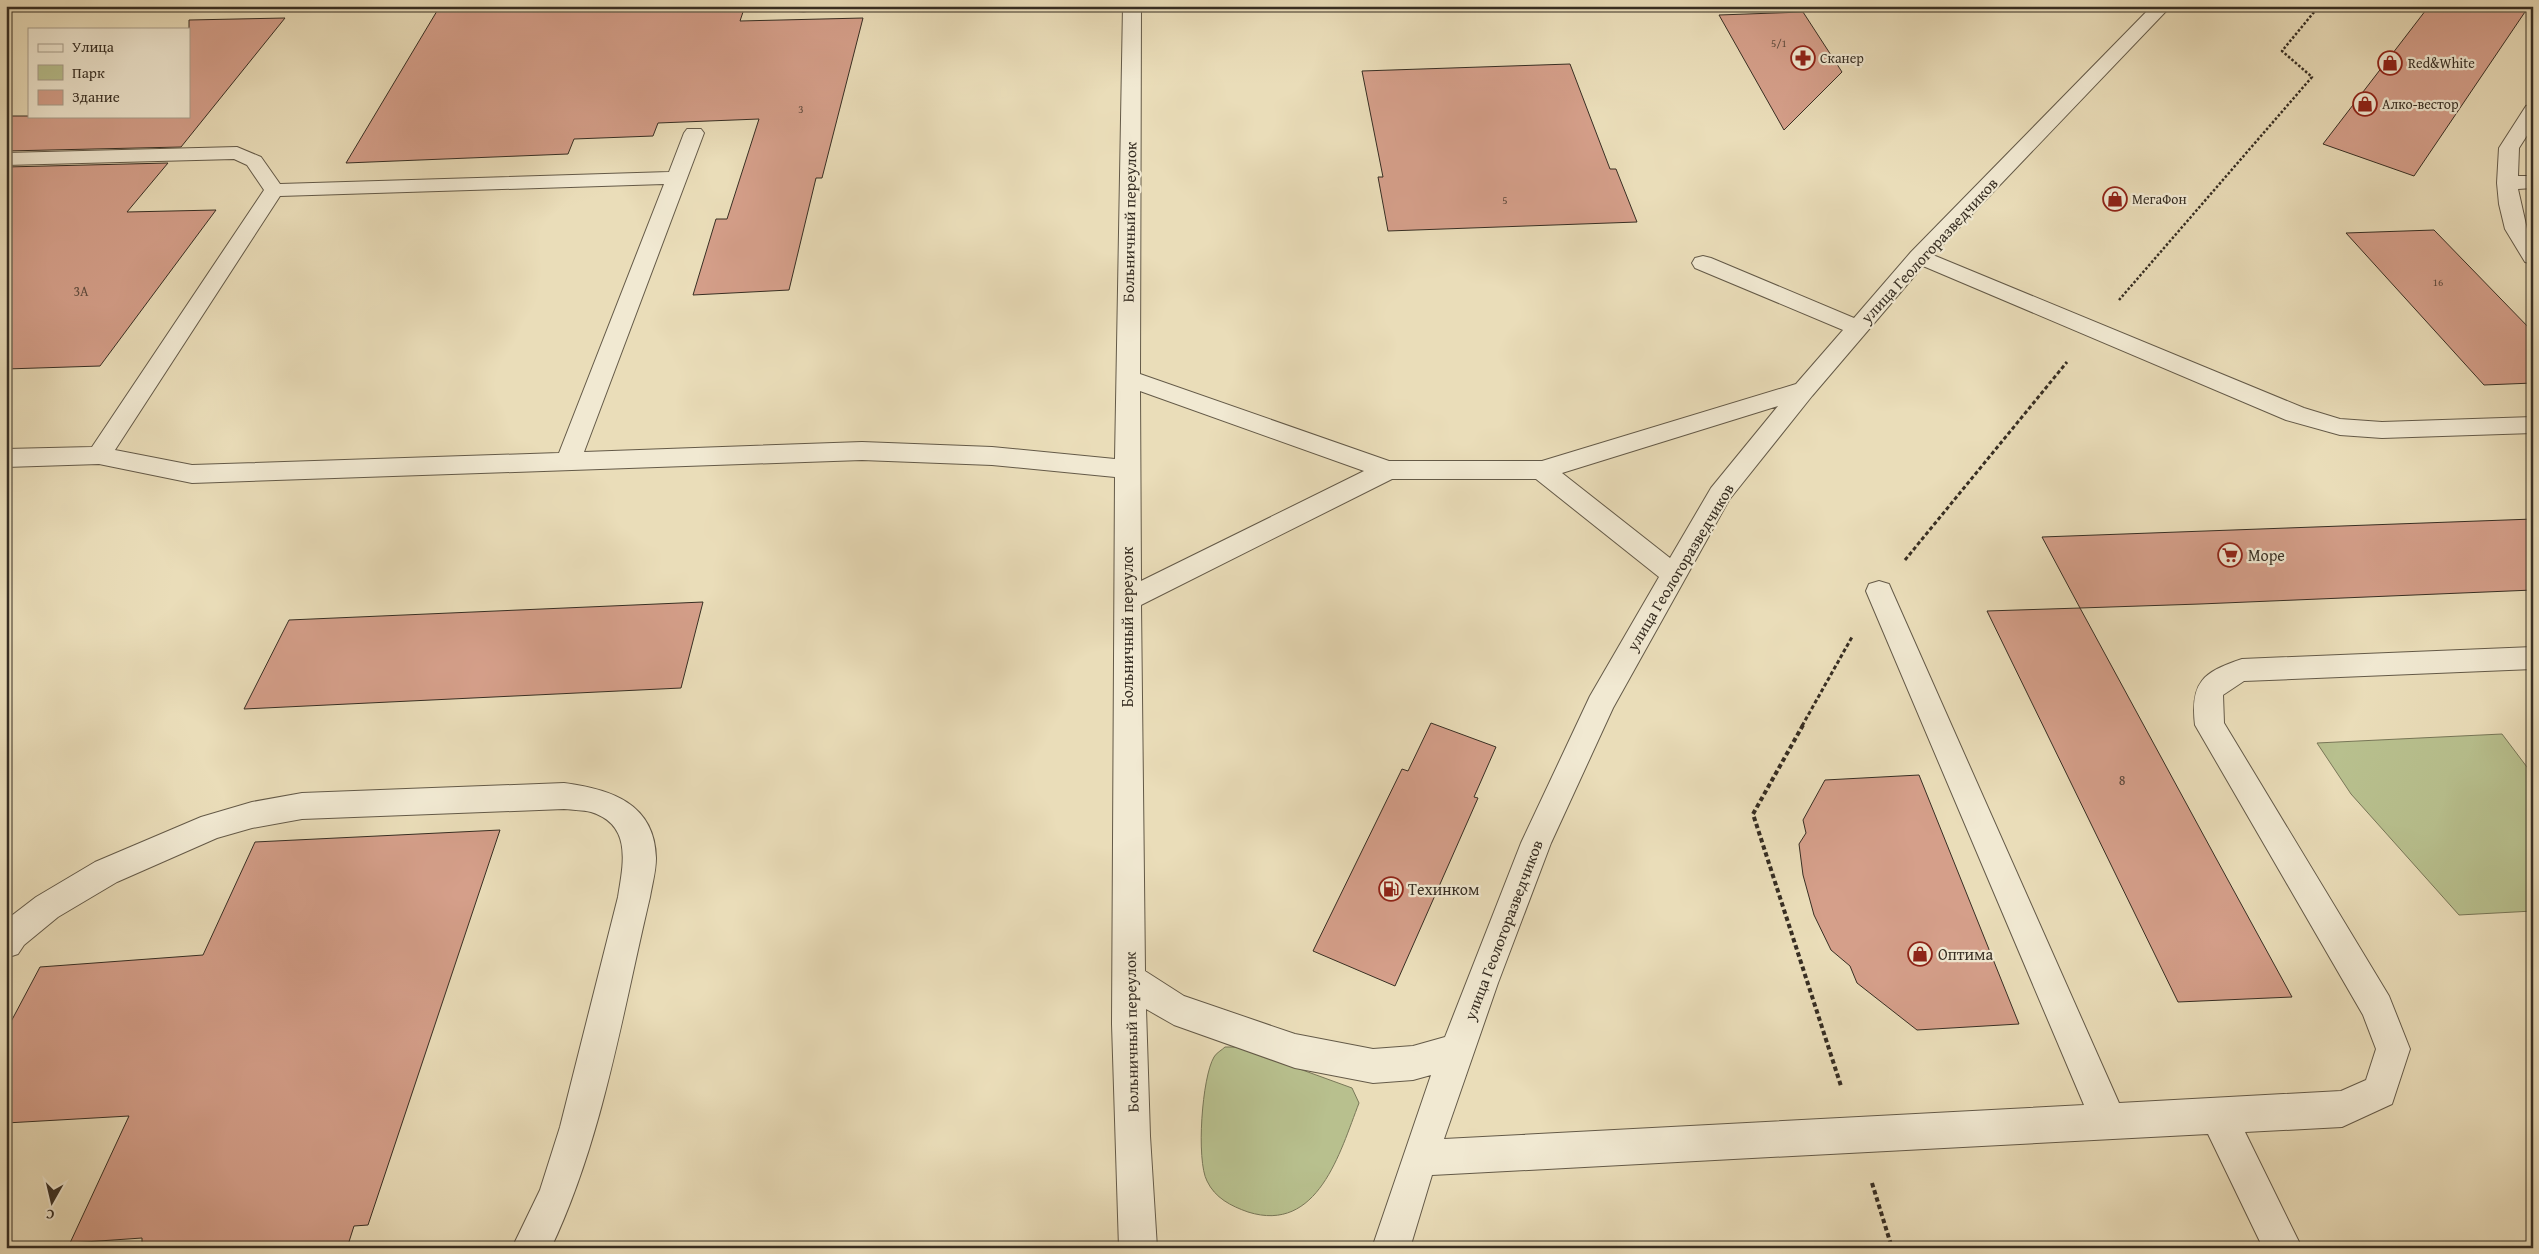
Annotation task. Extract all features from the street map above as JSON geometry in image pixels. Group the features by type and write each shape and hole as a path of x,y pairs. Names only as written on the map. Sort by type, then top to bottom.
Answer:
{"street":[{"name":"Больничный переулок","path":"1132,6 1126,469 1129,979 1134,1193 1138,1248"},
{"name":"улица Геологоразведчиков","path":"1390,1248 1456,1051 1536,843 1600,704 1720,494 1804,390 1919,257 2162,6"},
{"path":"2533,110 2509,148 2507,183 2509,204 2516,229 2533,257"},
{"path":"568,462 694,133"},
{"path":"6,159 237,154 254,161 274,190"},
{"path":"274,190 677,178"},
{"path":"2507,183 2533,182"},
{"path":"99,456 274,190"},
{"path":"1919,257 2295,414 2340,427 2382,430 2533,425"},
{"path":"1703,263 1858,328"},
{"path":"1127,378 1388,470 1542,470 1804,390"},
{"path":"6,458 99,456 192,474 862,451 992,456 1126,469"},
{"path":"1127,600 1388,470"},
{"path":"1542,470 1674,575"},
{"path":"1880,591 2110,1121"},
{"path":"1419,1158 1856,1133 2342,1109 2380,1092 2393,1049 2377,1007 2210,725 2206,700 2217,680 2242,670 2533,658"},
{"path":"6,944 13,934 47,907 106,872 212,826 252,815 302,806 564,796 596,800 619,812 637,835 640,859 634,898 578,1127 556,1196 531,1248"},
{"path":"1129,979 1174,1009 1295,1051 1373,1066 1413,1063 1456,1051"},
{"path":"2218,1116 2283,1248"}],"path":[{"path":"1880,591 1753,814 1892,1248"}],"green space":[{"path":"2502,734 2533,775 2533,911 2459,915 2351,794 2317,743"},
{"path":"1225,1047 1239,1047 1352,1088 1359,1103 1334,1165 1323,1184 1309,1200 1292,1211 1272,1216 1248,1212 1224,1201 1214,1192 1207,1181 1201,1138 1206,1082 1215,1056"}],"building":[{"path":"440,6 745,6 740,21 863,18 822,178 816,178 789,290 693,295 716,219 727,219 759,119 658,123 653,136 574,139 568,154 346,163"},
{"path":"2429,6 2529,6 2414,176 2323,144"},
{"path":"1803,12 1842,72 1784,130 1719,15"},
{"path":"285,18 181,147 6,151 6,116 28,116 28,118 190,118 189,20"},
{"path":"1570,64 1610,169 1616,169 1637,222 1388,231 1378,177 1383,177 1362,71"},
{"path":"168,163 127,212 216,210 100,366 6,369 6,167"},
{"path":"2434,230 2533,332 2533,383 2484,385 2346,233"},
{"path":"2533,519 2533,590 2200,604 2080,608 2042,537"},
{"path":"703,602 681,688 244,709 289,620"},
{"path":"2080,608 2292,997 2178,1002 1987,611"},
{"path":"1431,723 1496,747 1474,797 1478,798 1395,986 1313,951 1402,769 1408,771"},
{"path":"1919,775 2019,1024 1917,1030 1857,983 1850,966 1831,950 1814,915 1803,875 1799,844 1806,833 1803,820 1825,780"},
{"path":"500,830 368,1225 354,1226 347,1248 142,1248 142,1238 70,1243 129,1116 6,1123 6,1031 40,967 203,955 255,842"}],"place":[{"name":"Сканер","path":"1803,58"},
{"name":"Red&White","path":"2390,63"},
{"name":"Алко-вестор","path":"2365,104"},
{"name":"МегаФон","path":"2115,199"},
{"name":"Море","path":"2230,555"},
{"name":"Техинком","path":"1391,889"},
{"name":"Оптима","path":"1920,954"}]}
